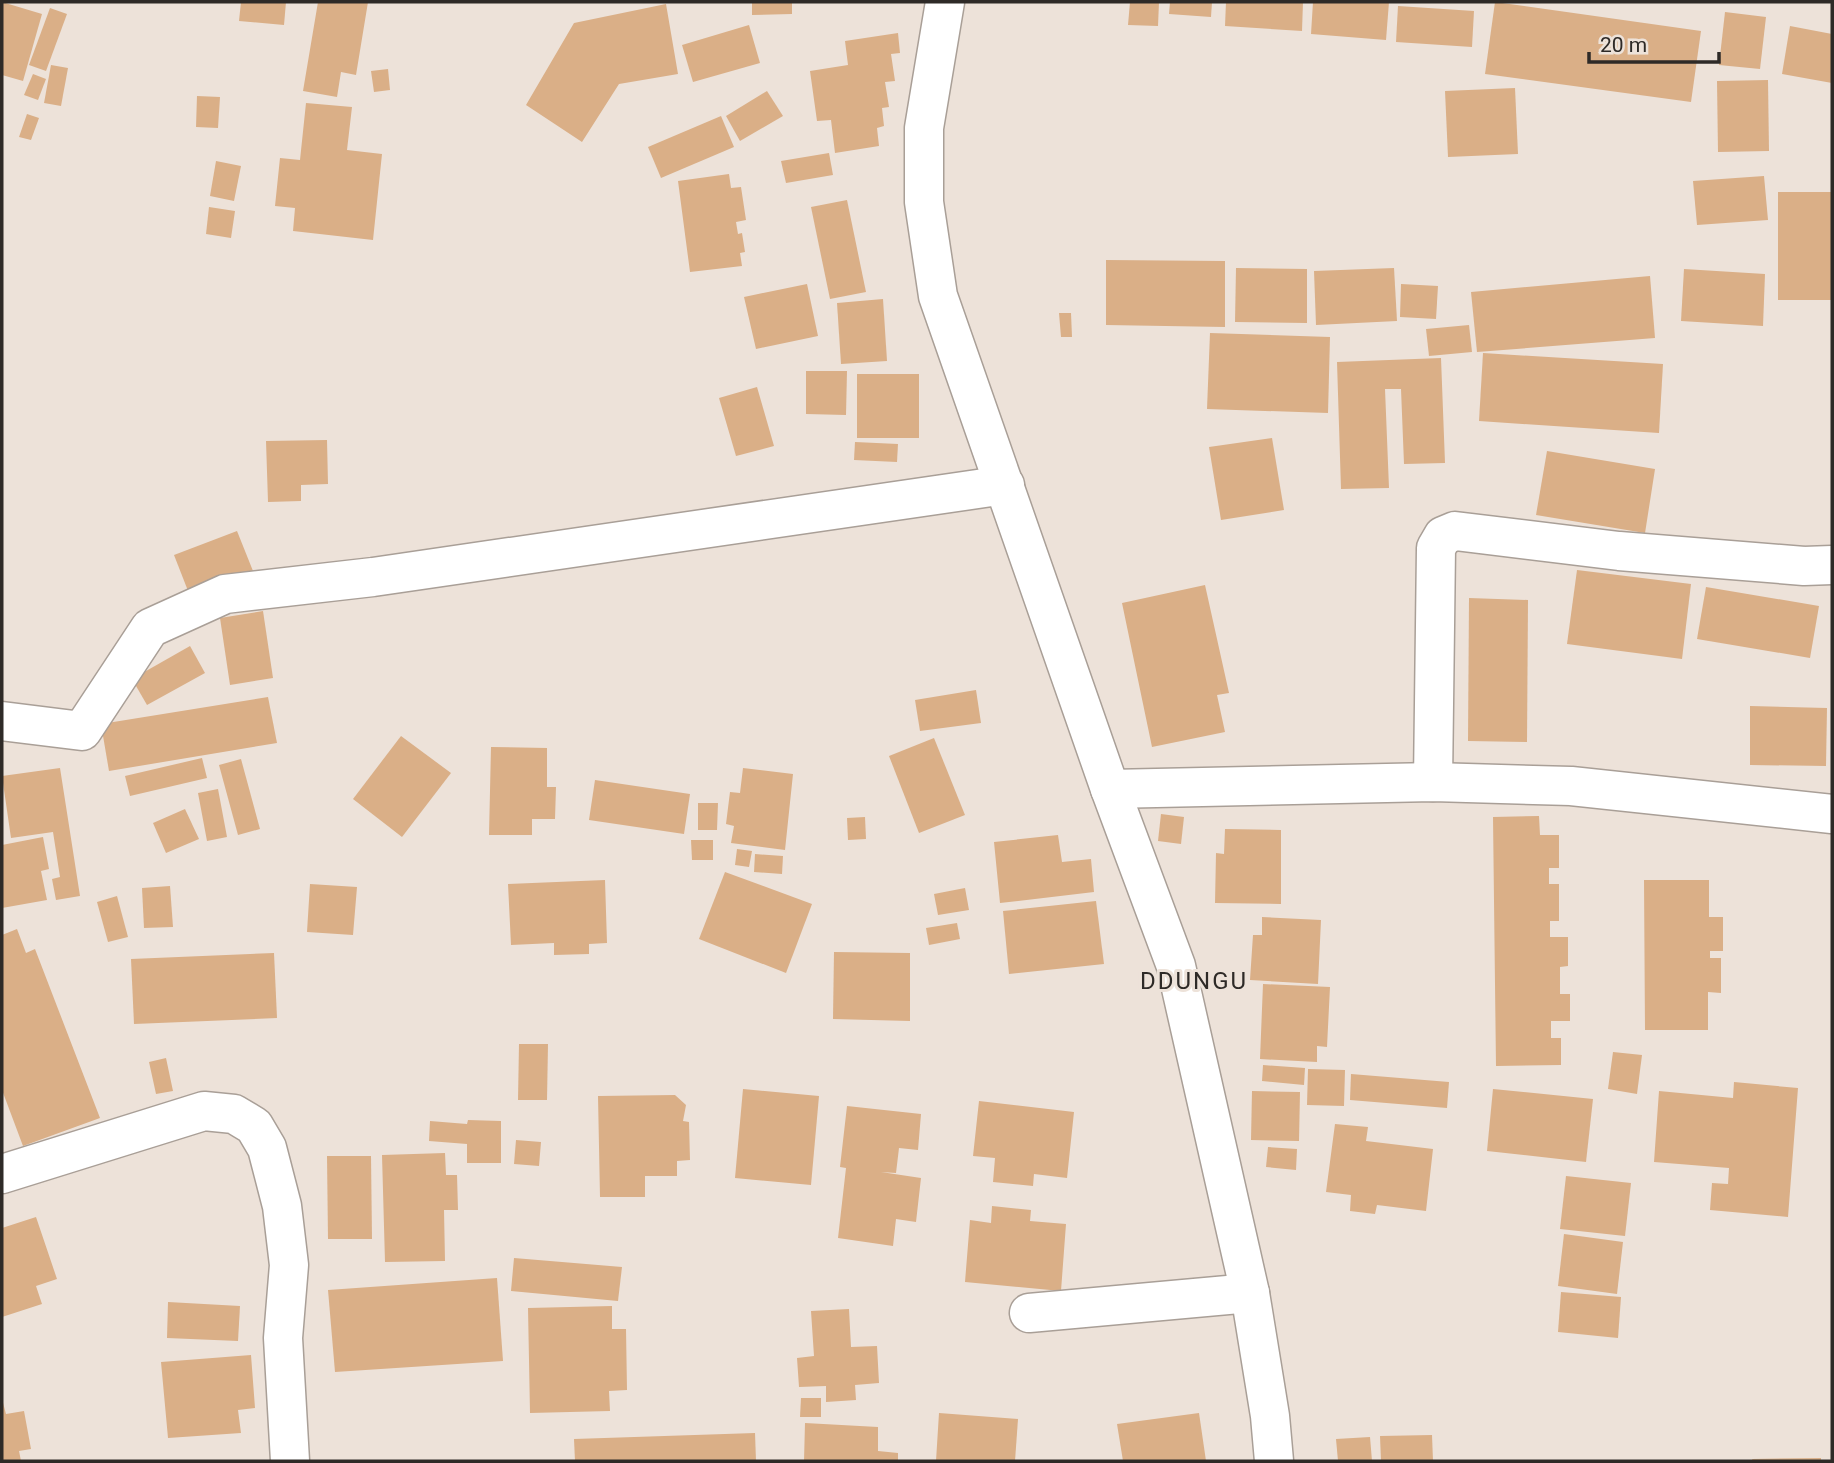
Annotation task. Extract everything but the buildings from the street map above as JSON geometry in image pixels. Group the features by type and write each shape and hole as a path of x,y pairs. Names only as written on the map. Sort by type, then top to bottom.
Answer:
{"street":[{"path":"945,2 924,128 924,202 938,296 1110,789 1176,966 1250,1293 1270,1416 1274,1461"},
{"path":"2,721 82,731 150,628 225,594 387,575 1005,485"},
{"path":"1433,782 1436,548 1443,536 1455,531 1619,551 1804,566 1832,565"},
{"path":"1110,789 1433,782 1571,786 1832,814"},
{"path":"2,1174 204,1111 234,1114 254,1126 267,1148 279,1194 289,1265 283,1338 290,1461"},
{"path":"1029,1313 1250,1293"}],"district":[{"name":"DDUNGU","path":"1194,981"}]}
